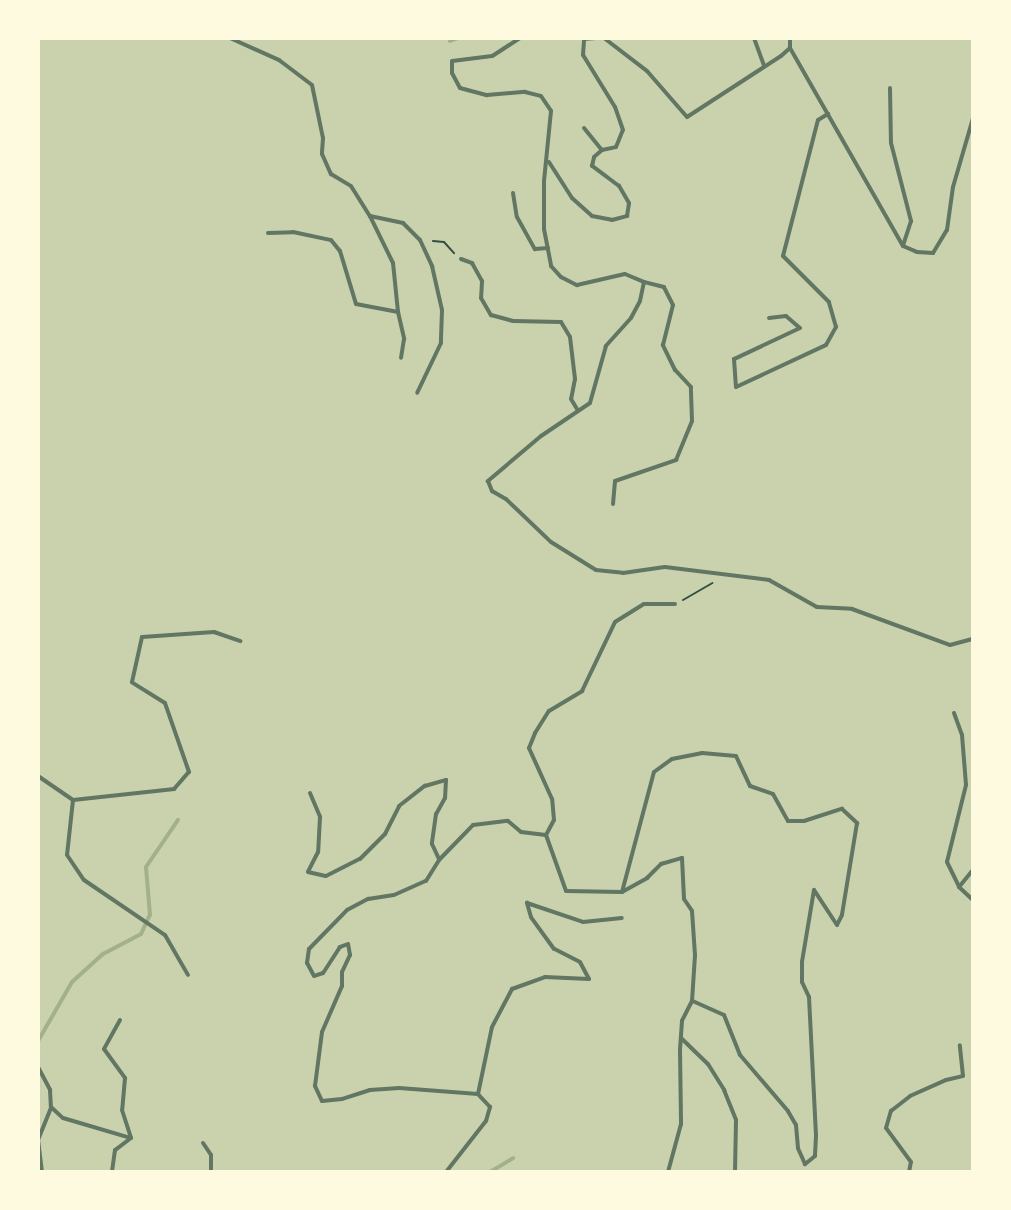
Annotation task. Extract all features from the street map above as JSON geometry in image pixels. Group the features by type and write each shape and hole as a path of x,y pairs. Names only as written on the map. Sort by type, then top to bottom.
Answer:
{"lane":[{"path":"230,38 279,60 312,85 331,174 351,186 393,263 404,339 401,358"},
{"path":"520,38 492,56 452,61 452,73 460,88 487,95 525,92 541,96 551,111 543,206 551,266 561,277 577,285 625,274 664,287 673,305 663,345 675,370 691,387 692,421 676,460 615,481 613,504"},
{"path":"548,160 572,198 592,216 612,220 627,216 629,203 619,186 592,166 594,157 602,150 616,147 623,130 615,107 583,55 584,39 596,38"},
{"path":"604,38 647,71 687,117 790,48"},
{"path":"754,38 765,67"},
{"path":"790,38 790,48 903,246 917,252 933,253 947,230 953,187 973,118"},
{"path":"890,88 891,143 911,221 903,246"},
{"path":"769,318 786,316 800,328 734,359 736,387 826,345 836,327 829,302 783,256 818,120 828,114"},
{"path":"584,128 602,150"},
{"path":"513,193 517,217 535,249 548,248"},
{"path":"370,216 403,223 420,240 432,266 442,310 441,343 417,393"},
{"path":"268,233 293,232 331,240 340,251 356,304 398,312"},
{"path":"461,259 472,263 482,281 481,298 491,315 513,321 561,322 570,337 575,379 571,399 577,409"},
{"path":"644,282 631,318 606,346 590,403 577,409 488,481 492,491 506,499 535,529 596,570 623,573 665,567 769,580 817,607 852,609 950,645 973,639"},
{"path":"668,1172 681,1124 682,1021 692,1001 692,911 684,899 682,858 661,864 647,878 622,892 566,891 546,835 554,820 552,799 529,748 549,711 582,691 615,622 644,604 675,604"},
{"path":"38,776 73,800 174,789 189,772 165,703 132,682 142,637 214,632 240,641"},
{"path":"954,713 962,735 966,785 947,862 959,887 973,900"},
{"path":"622,892 654,772 672,759 702,753 736,756 750,786 773,794 788,821 804,821 842,809 857,823 842,915 837,925 814,890 802,962 802,982 809,997 816,1136 815,1156 805,1164 798,1148 796,1125 788,1111 740,1055 724,1015 692,1001"},
{"path":"310,793 320,817 318,852 308,872 326,876 360,859 385,834 399,806 425,786 446,780 445,798 436,814 432,844 439,860"},
{"path":"73,800 67,855 84,880 165,935 188,975"},
{"path":"446,1172 486,1121 490,1107 478,1094 399,1088 370,1090 342,1099 322,1101 315,1086 322,1032 342,986 342,972 350,955 348,944 340,947 323,973 314,976 307,963 309,949 347,910 368,899 394,895 426,881 439,860 473,825 508,821 521,832 546,835"},
{"path":"959,887 973,870"},
{"path":"478,1094 492,1027 512,989 525,981 545,977 589,979 580,962 554,949 531,917 527,903 583,922 622,918"},
{"path":"120,1020 104,1049 125,1078 122,1110 131,1138"},
{"path":"681,1038 708,1064 724,1090 736,1120 735,1172"},
{"path":"909,1172 911,1162 886,1128 891,1111 910,1096 963,1076 960,1045"},
{"path":"38,1067 50,1090 51,1107 38,1140 42,1172"},
{"path":"51,1107 63,1118 131,1138"},
{"path":"112,1172 115,1150 131,1138"},
{"path":"203,1143 211,1155 211,1172"}],"path":[{"path":"420,240 444,242 461,259"},
{"path":"675,604 714,582"}],"green space":[{"path":"38,38 973,38 973,1172 38,1172"}],"waterway":[{"path":"450,41 458,38"},
{"path":"38,1041 72,982 103,954 141,934 150,915 146,867 178,820"},
{"path":"490,1172 513,1158"}]}
